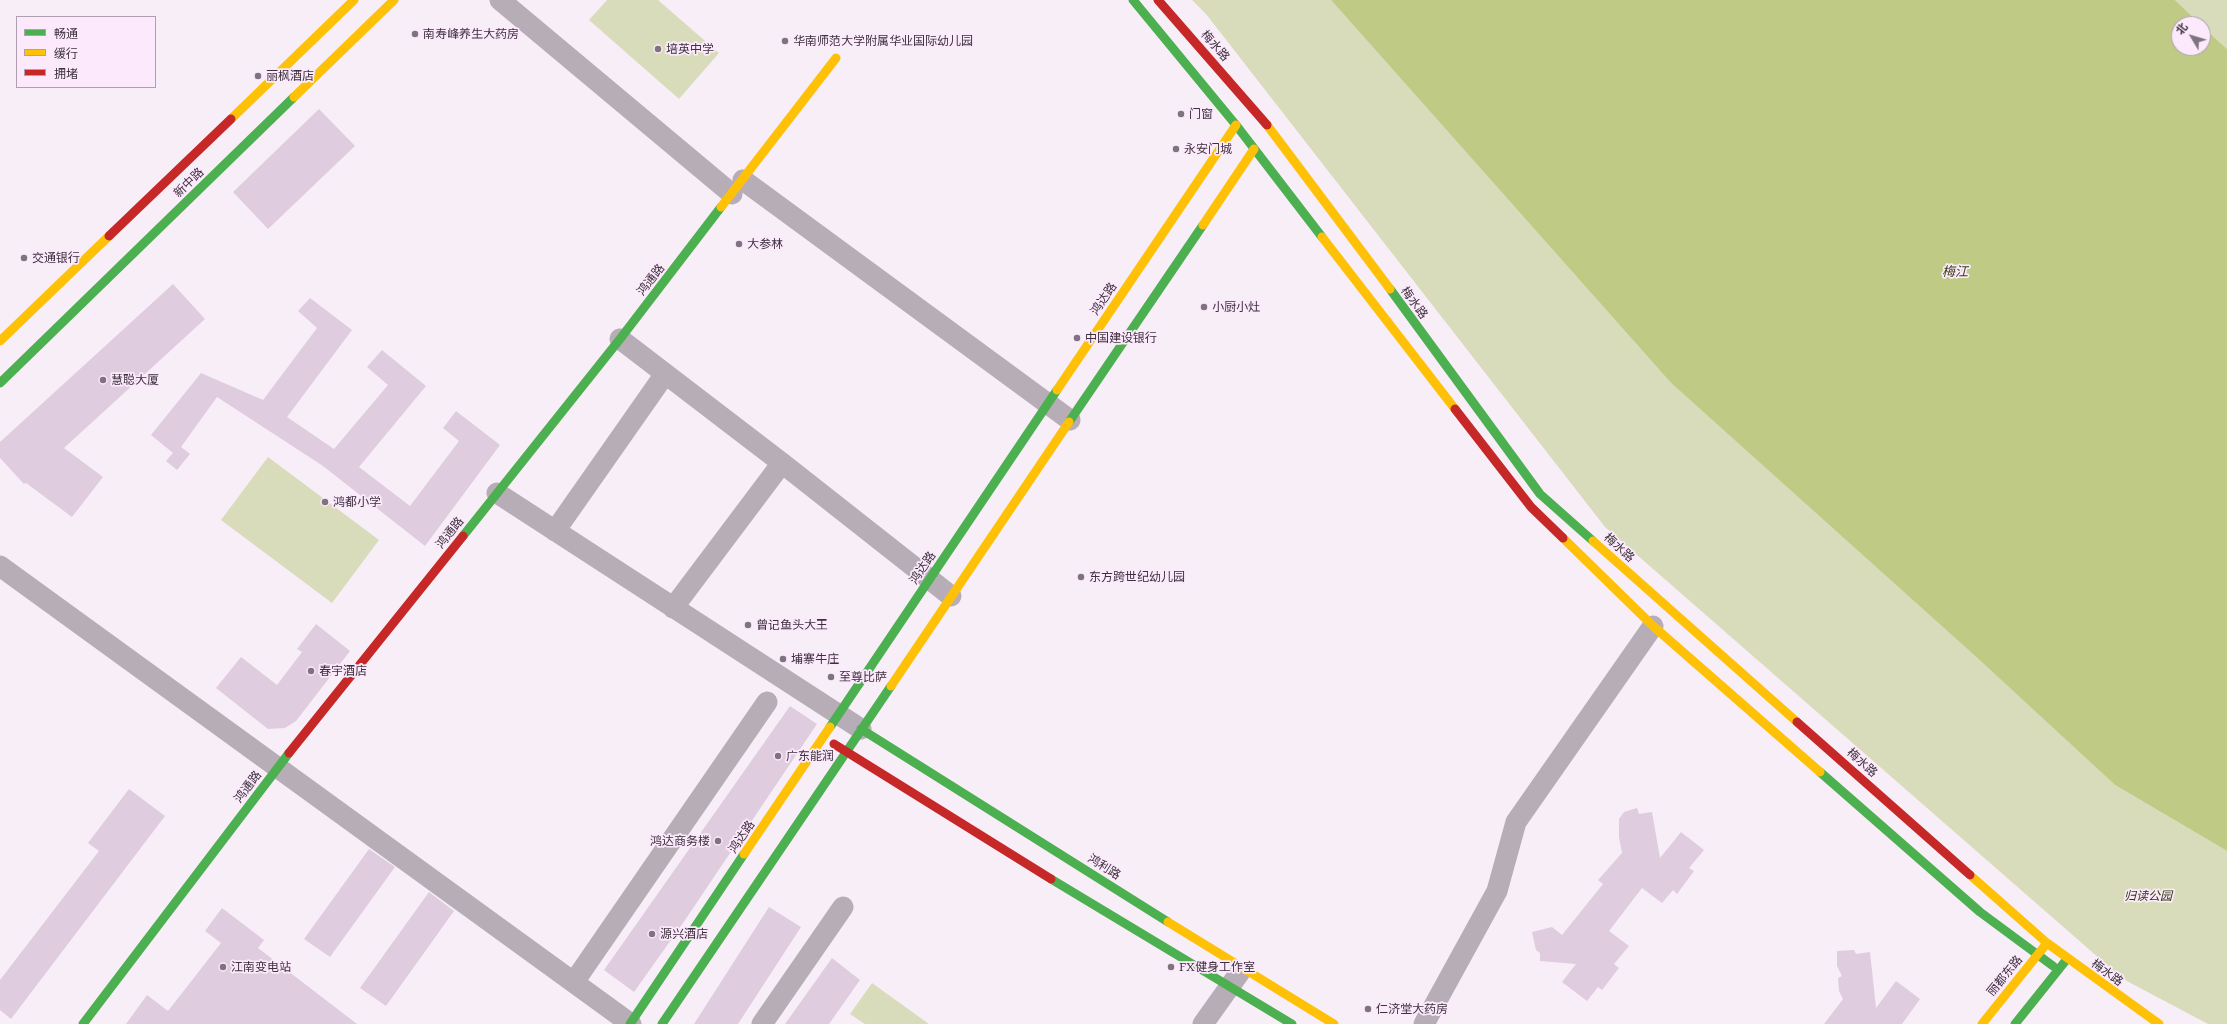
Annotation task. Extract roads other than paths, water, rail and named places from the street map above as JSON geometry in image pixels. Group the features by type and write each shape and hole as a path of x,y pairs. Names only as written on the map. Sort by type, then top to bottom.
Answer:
{"street":[{"name":"新中路","path":"0,341 354,0"},
{"name":"新中路","path":"0,383 394,0"},
{"path":"500,0 738,187 1070,420"},
{"path":"1133,0 1147,15 1236,125 1532,507 1653,626 1980,912 2061,973"},
{"name":"梅水路","path":"1158,0 1277,136 1540,494 2046,943 2159,1024"},
{"name":"鸿通路","path":"83,1024 278,767 620,339 836,58"},
{"name":"鸿达路","path":"631,1024 1236,125"},
{"path":"662,1024 1254,149"},
{"path":"620,339 782,463 951,596"},
{"path":"555,531 665,374"},
{"path":"673,608 782,463"},
{"path":"497,493 861,729"},
{"path":"0,566 631,1024"},
{"path":"1424,1024 1497,891 1516,822 1653,626"},
{"path":"574,982 767,702"},
{"name":"鸿利路","path":"861,729 1242,969 1334,1024"},
{"path":"823,737 1086,901 1292,1024"},
{"path":"762,1024 843,907"},
{"name":"丽都东路","path":"1982,1024 2046,943"},
{"path":"2016,1024 2061,973 2067,959"},
{"path":"1203,1024 1242,969"}],"water":[{"name":"梅江","path":"1331,0 2175,0 2192,16 2171,16 2171,56 2211,56 2211,34 2227,49 2227,851 2115,785 1974,655 1671,383"}],"place":[{"name":"南寿峰养生大药房","path":"415,34"},
{"name":"华南师范大学附属华业国际幼儿园","path":"785,41"},
{"name":"培英中学","path":"658,49"},
{"name":"丽枫酒店","path":"258,76"},
{"name":"门窗","path":"1181,114"},
{"name":"永安门城","path":"1176,149"},
{"name":"大参林","path":"739,244"},
{"name":"交通银行","path":"24,258"},
{"name":"小厨小灶","path":"1204,307"},
{"name":"中国建设银行","path":"1077,338"},
{"name":"慧聪大厦","path":"103,380"},
{"name":"鸿都小学","path":"325,502"},
{"name":"东方跨世纪幼儿园","path":"1081,577"},
{"name":"曾记鱼头大王","path":"748,625"},
{"name":"埔寨牛庄","path":"783,659"},
{"name":"春宇酒店","path":"311,671"},
{"name":"至尊比萨","path":"831,677"},
{"name":"广东能润","path":"778,756"},
{"name":"鸿达商务楼","path":"718,841"},
{"name":"源兴酒店","path":"652,934"},
{"name":"江南变电站","path":"223,967"},
{"name":"FX健身工作室","path":"1171,967"},
{"name":"仁济堂大药房","path":"1368,1009"}],"park label":[{"name":"归读公园","path":"2148,896"}]}
